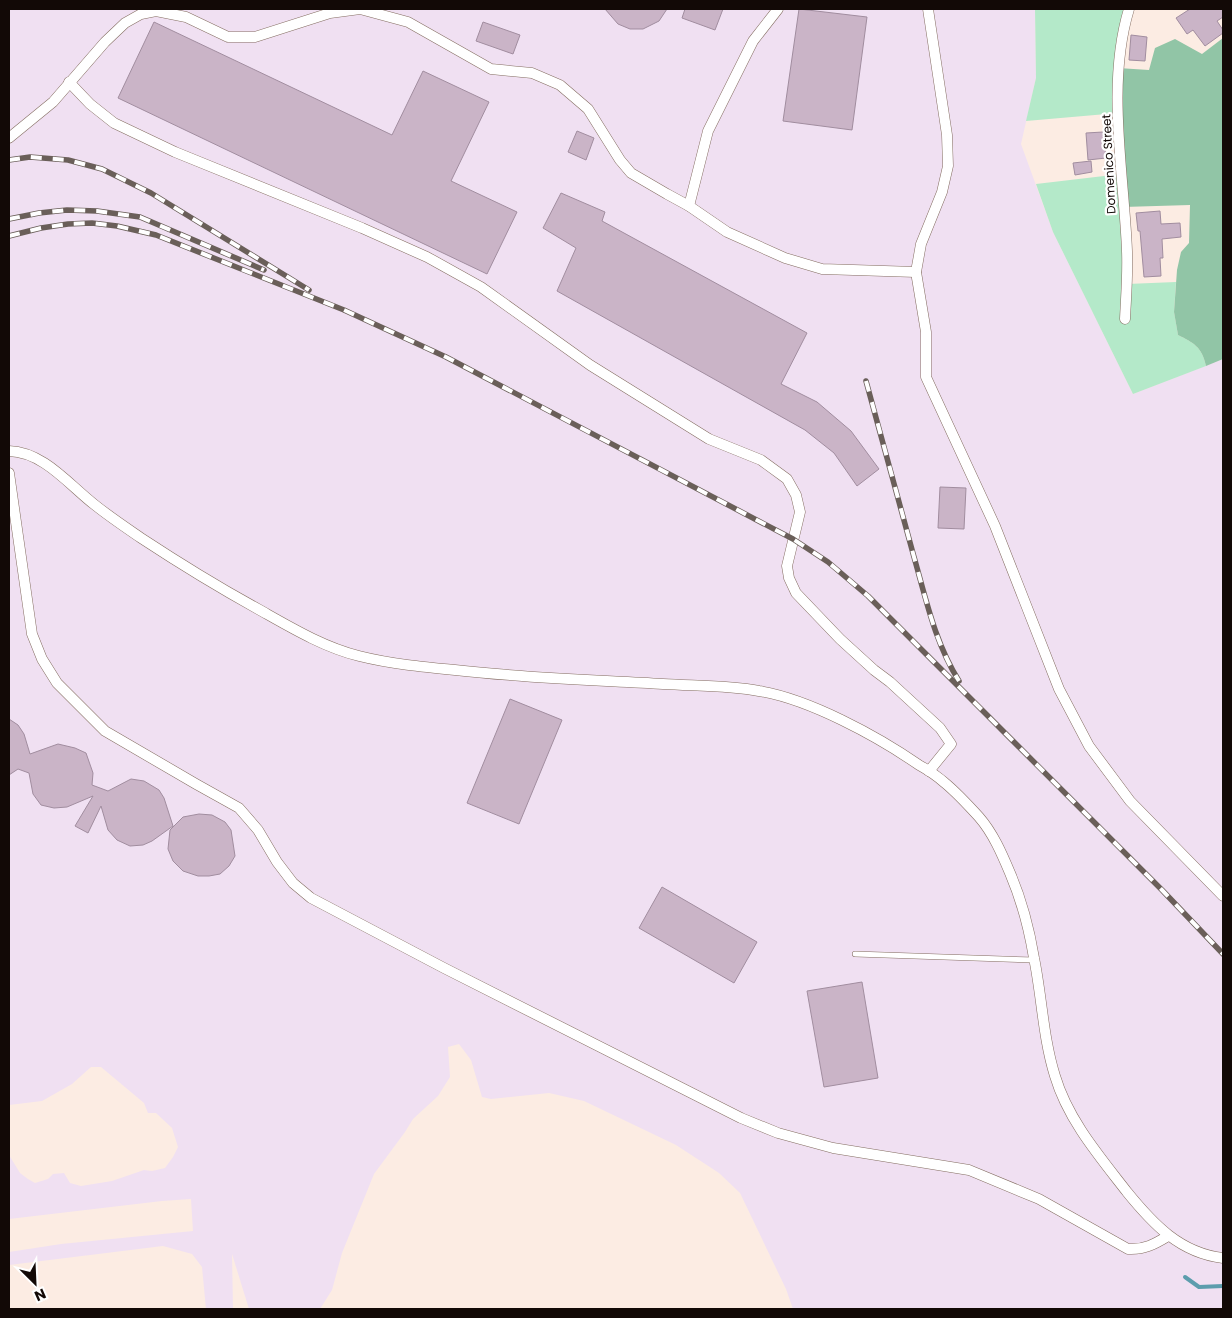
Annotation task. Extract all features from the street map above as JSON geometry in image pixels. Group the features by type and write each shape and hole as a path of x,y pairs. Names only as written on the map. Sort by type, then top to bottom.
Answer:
{"street":[{"path":"9,138 53,102 105,42 125,23 141,14 156,12 186,17 228,37 255,36 330,13 360,9 408,22 491,69 532,73 560,86 588,109 620,160 631,173 689,206 727,232 785,258 822,269 916,272"},
{"path":"689,206 708,131 752,41 778,9"},
{"path":"928,9 947,135 948,166 942,192 921,244 916,272 926,332 926,377 995,526 1059,689 1089,746 1130,801 1223,896"},
{"name":"Domenico Street","path":"1125,320 1127,251 1119,127 1118,79 1122,32 1129,9"},
{"path":"69,82 90,104 114,122 174,152 362,228 427,257 474,283 590,365 710,439 761,460 787,479 796,495 800,512 787,566 789,578 796,593 840,639 940,728 951,744 929,771"},
{"path":"9,450 22,451 46,465 64,477 94,504 142,538 234,596 329,646 358,656 400,665 505,676 712,686 761,691 800,702 893,747 945,783 982,821 1002,854 1022,901 1035,960 1047,1048 1056,1082 1069,1109 1095,1150 1147,1217 1168,1236 1192,1249 1213,1257 1223,1258"},
{"path":"9,473 32,634 42,658 57,683 105,731 239,808 258,830 293,883 311,898 444,968 732,1113 778,1133 832,1148 969,1170 1039,1199 1128,1249 1138,1250 1151,1246 1168,1236"}],"lane":[{"path":"855,954 1035,960"}],"shaded area":[{"path":"9,9 1035,9 1036,78 1021,144 1053,232 1133,394 1223,359 1223,1309 793,1309 786,1289 740,1193 719,1173 676,1145 584,1101 549,1093 491,1099 482,1097 471,1060 459,1044 448,1047 450,1077 438,1096 413,1119 374,1174 342,1253 332,1290 320,1309 249,1309 232,1254 233,1309 206,1309 202,1267 192,1254 163,1246 9,1265 9,1252 61,1244 193,1231 191,1199 9,1219 9,1155 20,1173 35,1183 48,1179 53,1174 64,1173 70,1183 81,1186 112,1181 144,1170 152,1171 165,1168 178,1147 172,1128 156,1113 148,1113 144,1103 101,1067 91,1067 72,1084 42,1101 9,1105"}],"green space":[{"path":"1035,9 1128,9 1118,113 1026,121 1036,78"},
{"path":"1223,38 1223,359 1206,366 1200,350 1178,335 1174,312 1177,270 1181,252 1189,243 1190,205 1123,207 1118,68 1149,70 1155,48 1175,39 1202,54"},
{"path":"1121,174 1127,284 1176,282 1174,312 1178,335 1197,346 1206,366 1133,394 1053,232 1036,184"}],"building":[{"path":"605,9 667,9 659,21 643,29 630,29 618,24"},
{"path":"685,9 723,9 715,30 682,18"},
{"path":"799,9 867,17 852,130 783,121"},
{"path":"1190,9 1223,9 1223,17 1217,21 1223,33 1205,46 1193,30 1187,34 1176,18"},
{"path":"154,22 392,135 423,71 489,102 451,181 517,212 487,274 118,98"},
{"path":"483,22 520,35 513,54 476,41"},
{"path":"1131,35 1147,37 1145,61 1129,60"},
{"path":"577,131 594,138 586,160 568,152"},
{"path":"1103,132 1106,158 1088,160 1086,133"},
{"path":"1091,161 1092,172 1075,175 1073,163"},
{"path":"561,193 605,212 602,221 807,333 781,384 817,402 851,431 879,469 857,486 834,453 805,430 557,291 576,248 543,228"},
{"path":"1160,211 1161,224 1180,223 1181,237 1162,239 1163,258 1160,258 1161,276 1144,277 1140,231 1138,231 1136,213"},
{"path":"940,487 966,488 964,529 938,528"},
{"path":"510,699 562,720 519,824 467,803"},
{"path":"9,719 18,725 24,734 30,754 58,744 86,753 93,773 92,785 108,791 131,779 144,781 159,790 164,798 173,826 152,841 143,845 130,846 117,840 108,830 101,806 88,833 75,826 93,796 67,807 54,808 41,805 33,794 29,773 18,769 9,775"},
{"path":"199,814 212,815 225,822 231,830 235,856 229,866 220,874 198,876 183,871 173,861 168,849 170,830 183,817"},
{"path":"662,887 757,942 734,983 639,928"},
{"path":"862,982 878,1078 824,1087 807,991"}],"waterway":[{"path":"1185,1277 1199,1287 1223,1286"}],"railway":[{"path":"9,160 30,157 68,160 102,169 151,193 309,290"},
{"path":"9,219 67,210 97,211 140,217 264,270"},
{"path":"9,236 41,228 92,223 117,226 156,235 344,310 446,357 793,539 828,562 868,596 1162,890 1223,954"},
{"path":"866,381 932,620 944,652 959,681"}]}
